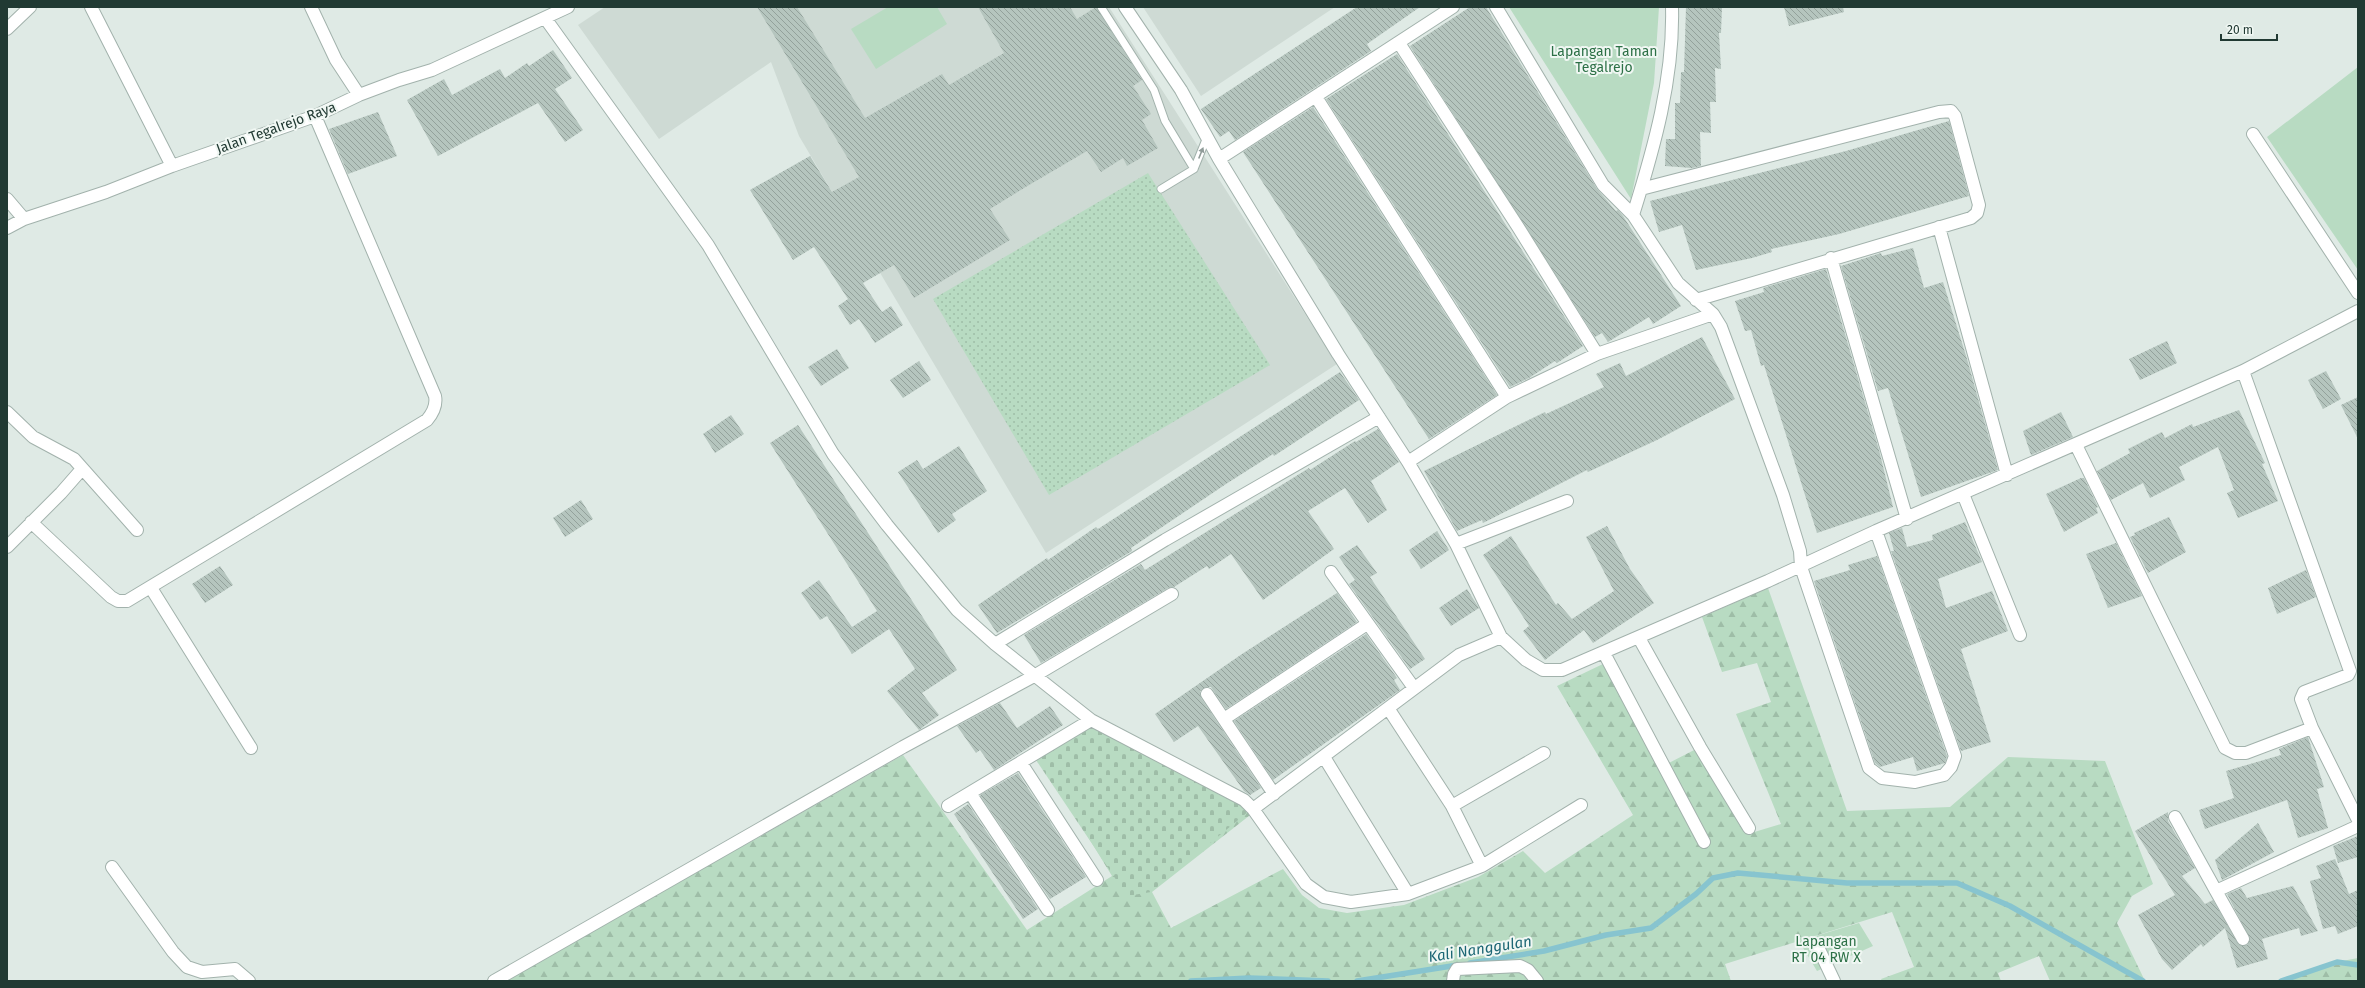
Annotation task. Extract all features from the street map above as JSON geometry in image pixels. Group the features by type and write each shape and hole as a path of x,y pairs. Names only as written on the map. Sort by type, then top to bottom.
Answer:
{"street":[{"path":"7,29 30,7"},
{"path":"91,7 172,166"},
{"path":"311,7 336,60 359,95"},
{"name":"Jalan Tegalrejo Raya","path":"7,228 24,219 106,192 172,166 315,116 359,95 432,70 568,7"},
{"path":"1125,7 1181,90 1219,159 1338,354 1408,462 1456,544 1501,637 1526,660 1543,670 1562,670 1604,653 1801,567 1876,531 2076,446 2243,371 2358,311"},
{"path":"1219,159 1453,7"},
{"path":"1496,7 1603,185 1633,215 1678,283 1713,314 1722,327 1783,495 1800,551 1801,567 1869,768 1882,778 1916,782 1944,775 1951,767 1954,756 1876,531"},
{"path":"1633,215 1663,101 1673,35 1672,7"},
{"path":"545,18 708,245 833,454 887,525 957,610 995,644 1091,720 1244,800 1253,809 1306,884 1324,897 1351,902 1408,894 1482,866 1581,805"},
{"path":"1399,42 1597,354"},
{"path":"1316,97 1507,397"},
{"path":"1641,189 1939,112 1951,111 1955,116 1979,205 1977,213 1971,218 1831,258 1696,300"},
{"path":"31,522 118,601 127,601 151,588 187,564 427,420 436,403 315,116"},
{"path":"2253,134 2358,293"},
{"path":"7,199 24,219"},
{"path":"1939,227 2007,475"},
{"path":"1831,258 1907,519"},
{"path":"1408,462 1507,397 1597,354 1713,314"},
{"path":"2243,371 2350,671 2348,675 2304,692 2301,699 2312,728 2358,820"},
{"path":"7,412 34,436 74,459 137,530"},
{"path":"995,644 1151,548 1379,417"},
{"path":"2076,446 2225,748 2235,753 2246,753 2312,728"},
{"path":"7,547 61,494 82,469"},
{"path":"1963,494 2020,635"},
{"path":"1456,544 1567,501"},
{"path":"1331,572 1414,688"},
{"path":"151,588 251,748"},
{"path":"494,981 903,747 1034,676 1172,594"},
{"path":"1224,719 1367,624"},
{"path":"1253,809 1459,655 1501,637"},
{"path":"1639,638 1700,747 1749,828"},
{"path":"1604,653 1704,842"},
{"path":"1207,694 1274,794"},
{"path":"1388,708 1452,806 1482,866"},
{"path":"948,806 1091,720"},
{"path":"1452,806 1544,753"},
{"path":"1324,757 1408,894"},
{"path":"1021,763 1097,880"},
{"path":"970,793 1048,910"},
{"path":"2175,817 2243,939"},
{"path":"2216,891 2358,826"},
{"path":"112,867 173,952 187,967 202,972 235,969 249,981"},
{"path":"1817,945 1834,981"},
{"path":"1453,981 1454,974 1457,969 1520,966 1528,970 1539,981"}],"lane":[{"path":"1101,7 1154,90 1165,121 1194,169"},
{"path":"1161,189 1194,169 1207,137"}],"shaded area":[{"path":"605,7 1109,7 1337,364 1046,553 799,136 771,62 659,139 578,25"},
{"path":"1143,7 1335,7 1201,96"}],"green space":[{"path":"888,7 937,7 947,24 876,69 851,29"},
{"name":"Lapangan Taman Tegalrejo","path":"1509,7 1659,7 1654,83 1631,199"},
{"path":"2358,67 2358,270 2267,137"},
{"path":"1148,173 1270,365 1049,495 933,299"},
{"path":"1768,588 1847,811 1950,807 2008,757 2105,761 2153,884 2132,896 2117,923 2145,981 2050,981 2039,956 1998,973 2001,981 1882,981 1881,979 1914,967 1892,912 1725,964 1731,981 491,981 754,840 903,755 1027,930 1112,876 1039,757 1092,723 1254,812 1152,892 1171,928 1283,869 1302,895 1319,908 1347,913 1404,905 1478,877 1523,851 1545,873 1633,815 1557,686 1605,663 1663,766 1700,747 1751,833 1781,824 1736,714 1771,702 1757,663 1722,672 1702,617"},
{"path":"1087,723 1165,763 1249,811 1151,892 1127,896 1034,757"},
{"name":"Lapangan RT 04 RW X","path":"1859,923 1873,946 1817,971 1799,941"},
{"path":"2358,958 2358,981 2281,981 2337,962"}],"building":[{"path":"757,7 797,7 865,118 942,74 949,85 1004,53 978,7 1070,7 1077,19 1096,7 1142,80 1133,86 1151,114 1142,120 1158,148 1127,166 1123,158 1101,172 1087,151 1024,188 990,209 1010,240 914,298 894,265 863,283 882,312 891,306 903,325 875,343 859,319 850,325 838,306 848,299 814,247 793,260 750,190 810,156 832,192 859,177"},
{"path":"1357,7 1420,7 1367,44 1371,51 1235,140 1229,131 1220,137 1201,109"},
{"path":"1470,7 1486,7 1597,189 1616,211 1618,210 1623,216 1681,306 1653,324 1649,317 1608,342 1602,333 1595,337 1410,46"},
{"path":"1686,7 1722,7 1721,33 1719,33 1721,69 1715,68 1716,102 1710,102 1711,133 1700,132 1701,166 1692,168 1665,166 1666,139 1675,139 1675,103 1680,103 1681,72 1684,72"},
{"path":"1784,7 1843,7 1844,12 1789,26"},
{"path":"553,50 572,78 555,89 583,130 565,142 538,103 438,156 407,100 444,79 452,95 500,69 505,78 527,63 529,66"},
{"path":"1397,54 1583,346 1557,363 1555,361 1529,378 1510,387 1326,99"},
{"path":"1313,107 1497,395 1429,439 1243,152"},
{"path":"378,112 397,156 348,174 329,129"},
{"path":"1949,121 1969,196 1839,234 1771,249 1772,252 1752,258 1696,270 1682,225 1659,232 1650,201 1846,151"},
{"path":"1913,248 1924,288 1943,282 1967,359 1998,470 1921,497 1888,388 1878,391 1841,266 1881,253 1882,256"},
{"path":"1826,269 1879,450 1893,507 1817,533 1764,365 1761,366 1751,330 1745,331 1735,301 1764,292 1763,288"},
{"path":"1702,337 1735,399 1657,440 1588,472 1587,470 1483,523 1482,520 1457,531 1424,471 1545,412 1546,414 1604,387 1596,374 1620,363 1626,376"},
{"path":"2167,341 2177,363 2140,380 2129,359"},
{"path":"837,349 849,368 821,386 808,367"},
{"path":"919,361 931,380 903,398 890,380"},
{"path":"2326,371 2341,399 2323,409 2308,380"},
{"path":"1340,372 1359,400 1274,456 1273,454 1226,484 1131,548 1132,551 997,633 978,605 1047,558 1048,560 1096,527 1098,529"},
{"path":"2358,397 2358,439 2341,405"},
{"path":"2239,410 2265,463 2262,464 2278,501 2238,518 2227,493 2234,490 2218,447 2179,467 2185,480 2150,498 2143,483 2111,500 2097,471 2130,453 2128,449 2162,432 2165,438 2192,424 2193,427"},
{"path":"2061,412 2073,437 2031,455 2023,431"},
{"path":"731,415 744,434 715,453 703,434"},
{"path":"798,425 957,670 922,693 939,715 919,730 887,691 915,669 889,629 852,654 827,616 820,620 801,593 819,580 852,627 877,611 770,443"},
{"path":"1378,429 1399,462 1371,481 1387,510 1368,523 1345,488 1308,511 1334,549 1263,600 1231,554 1209,569 1207,566 1174,587 1168,588 1041,663 1024,635 1141,564 1145,570 1309,468 1310,470 1355,441 1356,442"},
{"path":"959,446 987,491 952,514 956,520 938,533 898,472 917,460 923,469"},
{"path":"2084,478 2098,507 2096,508 2098,513 2064,532 2046,494"},
{"path":"581,500 593,519 565,537 553,518"},
{"path":"2169,517 2186,552 2148,573 2130,537 2135,535 2134,533"},
{"path":"1965,522 1982,562 1938,579 1946,608 1992,591 2008,631 1961,649 1991,742 1961,751 1891,551 1894,551 1889,533 1902,528 1907,547 1933,540 1932,535"},
{"path":"1607,526 1630,569 1654,603 1593,643 1584,630 1545,660 1523,631 1529,626 1483,555 1511,536 1556,605 1558,603 1572,619 1614,591 1586,537"},
{"path":"1437,531 1449,550 1421,569 1409,550"},
{"path":"2116,543 2142,596 2108,608 2086,554"},
{"path":"1357,545 1377,573 1370,577 1425,659 1410,669 1349,584 1355,580 1339,557"},
{"path":"1877,556 1947,756 1945,763 1917,771 1913,757 1880,767 1875,763 1814,581 1850,570 1848,565"},
{"path":"220,566 233,585 205,603 192,584"},
{"path":"2306,570 2316,597 2277,614 2268,588"},
{"path":"1467,589 1479,608 1451,626 1439,608"},
{"path":"1337,593 1357,622 1226,709 1211,687 1206,687 1200,691 1201,698 1261,788 1250,795 1244,791 1198,726 1174,742 1155,714 1242,654"},
{"path":"1366,634 1397,678 1394,680 1400,690 1273,780 1234,721"},
{"path":"1000,703 1017,728 1050,706 1063,725 994,770 980,750 976,753 957,726"},
{"path":"2308,737 2324,787 2317,789 2328,828 2298,838 2287,800 2205,829 2199,810 2234,798 2226,771 2281,755 2279,749"},
{"path":"1018,773 1086,877 1050,899 980,795"},
{"path":"968,804 1038,909 1023,919 954,814"},
{"path":"2168,812 2168,821 2195,868 2182,876 2205,904 2213,900 2239,945 2247,945 2250,939 2227,894 2241,888 2247,898 2293,886 2318,931 2301,936 2299,928 2262,939 2268,959 2237,968 2225,928 2203,947 2201,944 2172,970 2162,959 2138,915 2175,895 2135,831"},
{"path":"2258,823 2274,852 2222,880 2215,860"},
{"path":"2358,836 2358,857 2338,863 2333,846"},
{"path":"2335,859 2349,894 2358,890 2358,926 2338,934 2335,926 2323,929 2310,881 2321,878 2316,866"}],"waterway":[{"path":"1470,963 1544,951 1606,935 1651,928 1696,894 1713,878 1738,873 1847,883 1957,883 2010,906 2143,981"},
{"path":"2281,981 2337,962 2358,965"},
{"name":"Kali Nanggulan","path":"1357,981 1458,965"},
{"name":"Kali Nanggulan","path":"1191,981 1249,978 1328,981"}]}
